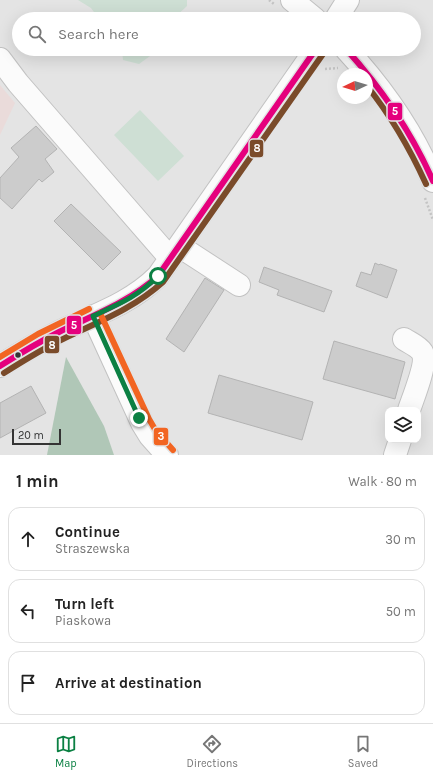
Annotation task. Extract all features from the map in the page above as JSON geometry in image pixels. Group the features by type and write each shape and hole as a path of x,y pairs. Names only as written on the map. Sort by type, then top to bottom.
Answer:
{"street":[{"path":"292,0 307,12"},
{"path":"340,12 348,0"},
{"path":"0,366 42,341 130,299 158,276 311,56"},
{"path":"353,56 373,78 389,100 414,141 433,181"},
{"path":"0,58 18,84 175,252 239,285"},
{"path":"93,316 142,423 150,436 166,455"},
{"path":"404,339 419,348 423,354 423,365 410,407"},
{"path":"395,455 399,443"}],"shaded area":[{"path":"0,85 15,103 0,135"}],"green space":[{"path":"78,0 187,0 187,6 181,12 94,12 91,8"},
{"path":"123,56 150,56 139,64 123,60"},
{"path":"140,110 184,156 158,181 114,135"},
{"path":"66,357 104,426 114,455 47,455"}],"building":[{"path":"36,126 57,149 45,159 54,172 42,182 39,179 12,209 0,198 0,178 19,157 11,148"},
{"path":"71,204 121,252 103,270 54,221"},
{"path":"375,263 397,270 387,298 356,286 361,272 371,275"},
{"path":"264,267 332,291 324,312 277,295 279,290 259,282"},
{"path":"205,278 224,290 184,352 166,339"},
{"path":"334,341 405,362 395,399 323,379"},
{"path":"219,375 313,402 302,440 208,413"},
{"path":"31,386 46,413 0,438 0,403"}],"transit line":[{"name":"5","path":"0,366 29,348 123,301 158,276 311,56"},
{"name":"8","path":"4,373 48,347 102,321 140,300 163,282 322,56"},
{"name":"5","path":"352,56 372,79 395,111 415,145 433,181"},
{"name":"8","path":"373,94 400,133 426,184"},
{"name":"3","path":"0,357 38,334 89,309"},
{"name":"3","path":"100,313 149,419 156,431 173,450"}],"route":[{"path":"139,418 93,316 130,299 158,276"}]}
